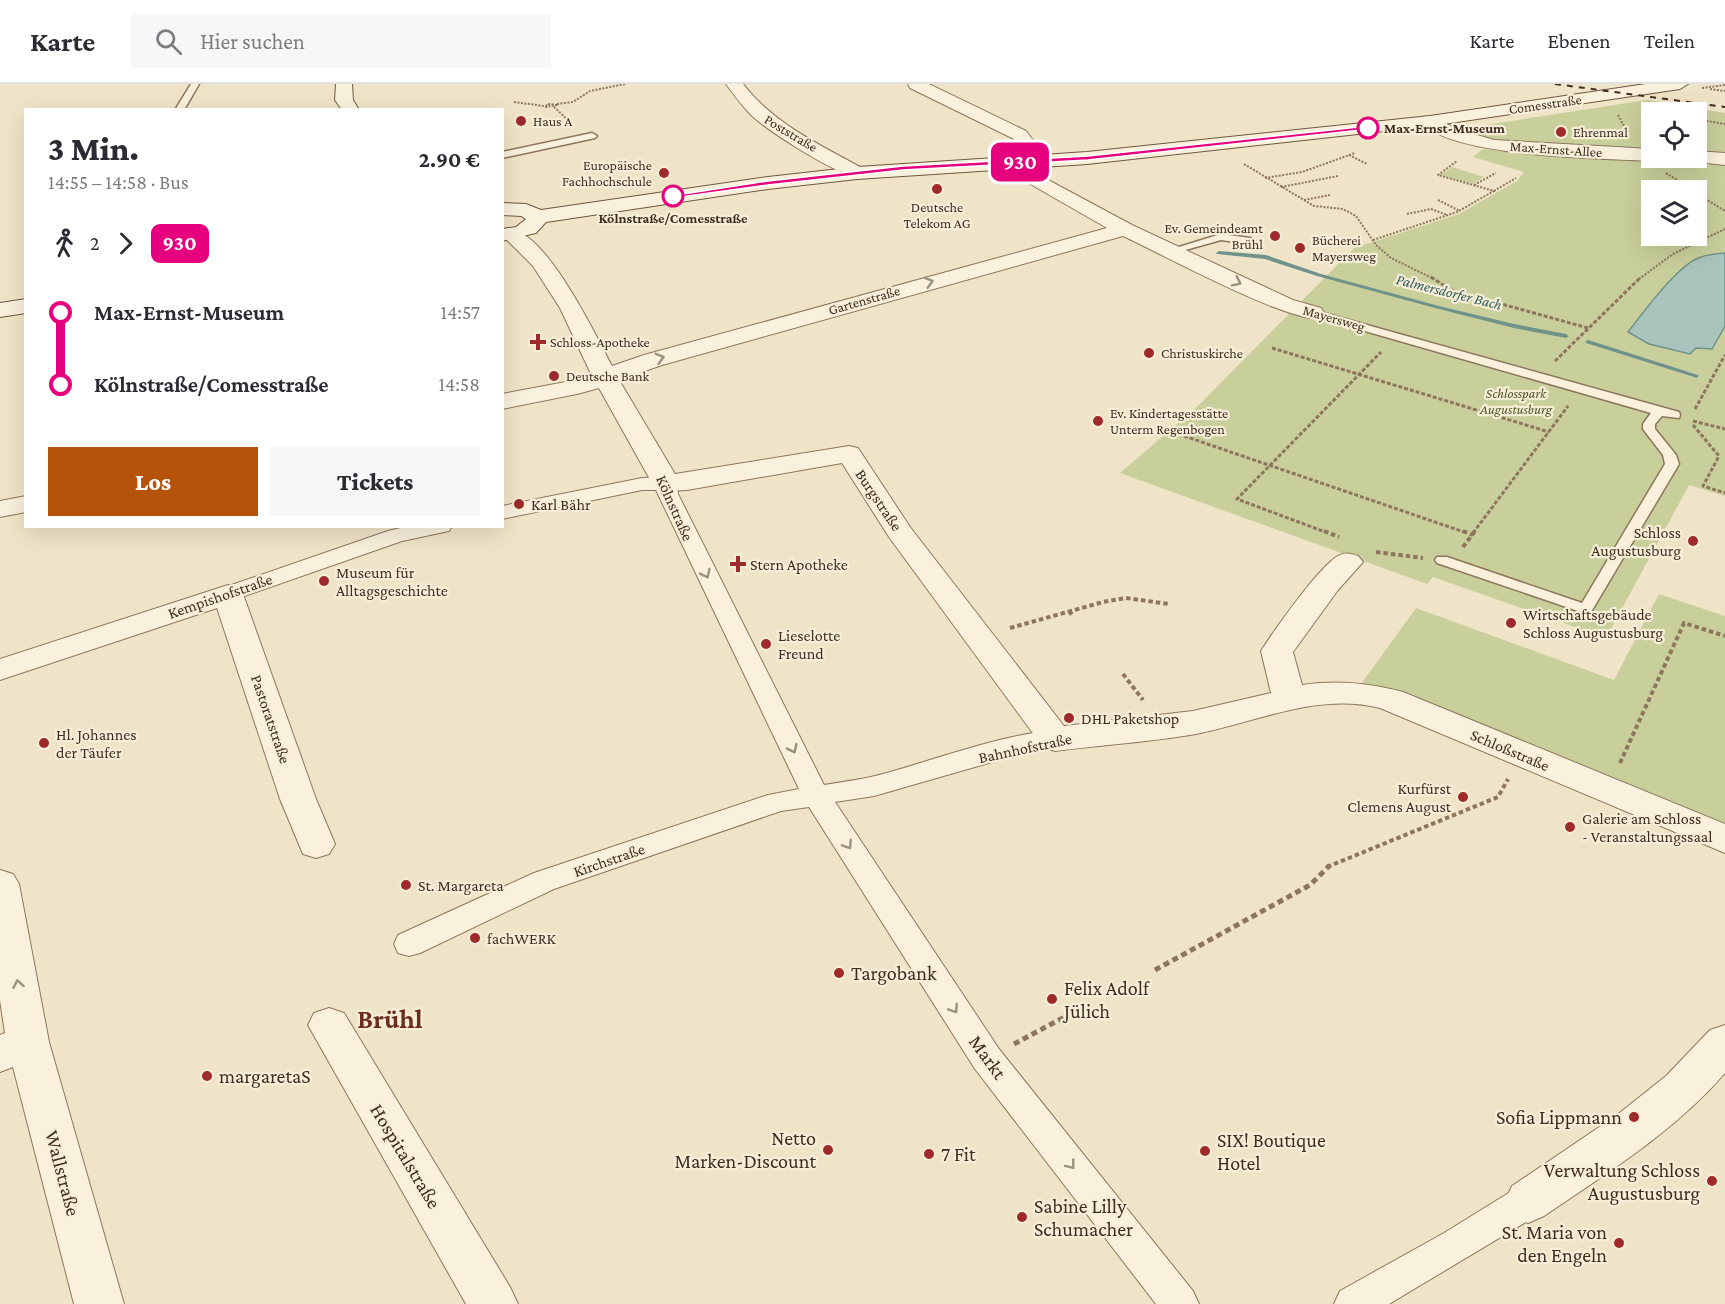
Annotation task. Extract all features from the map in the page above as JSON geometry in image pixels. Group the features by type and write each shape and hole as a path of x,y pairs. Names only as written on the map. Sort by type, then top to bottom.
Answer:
{"street":[{"path":"344,84 344,100 350,108"},
{"name":"Poststraße","path":"734,84 746,102 761,116 857,173"},
{"name":"Mayersweg","path":"916,84 1020,135 1029,144 1030,161 1025,173 1045,186 1171,251 1286,305 1313,313"},
{"name":"Comesstraße","path":"537,217 746,186 857,173 1138,154 1430,121 1680,84"},
{"name":"Max-Ernst-Allee","path":"1430,121 1450,133 1487,144 1641,154"},
{"path":"1707,158 1725,159"},
{"path":"504,209 526,210 537,217 534,225 529,229 507,234"},
{"name":"Gartenstraße","path":"504,402 577,387 665,357 1125,229"},
{"name":"Kölnstraße","path":"507,234 541,262 571,308 605,377 666,483 667,494 816,796"},
{"path":"0,310 24,306"},
{"name":"Burgstraße","path":"666,483 687,482 849,454 899,531 1054,739"},
{"path":"504,513 642,484 666,483"},
{"path":"0,509 24,504"},
{"name":"Kempishofstraße","path":"0,670 396,536 432,528"},
{"path":"1289,698 1277,651 1327,584 1356,550"},
{"name":"Pastoratstraße","path":"228,594 298,799 316,844"},
{"name":"Schloßstraße","path":"1289,698 1333,692 1356,691 1372,694 1725,839"},
{"name":"Bahnhofstraße","path":"816,796 874,786 1020,746 1054,739 1213,719 1289,698"},
{"name":"Kirchstraße","path":"409,944 544,881 778,802 816,796"},
{"name":"Markt","path":"816,796 987,1059 1180,1304"},
{"name":"Wallstraße","path":"0,884 24,1040 99,1304"},
{"name":"Hospitalstraße","path":"325,1016 493,1304"},
{"path":"1353,1304 1457,1245 1628,1134 1703,1068 1725,1043"}],"lane":[{"path":"180,108 195,84"},
{"path":"504,155 592,136"},
{"path":"1171,251 1221,237 1250,242"},
{"name":"Mayersweg","path":"1313,313 1674,415"},
{"path":"1442,560 1586,609 1672,464 1669,455 1649,429 1659,411"}],"path":[{"path":"514,102 544,106 577,101 590,91 625,84"},
{"path":"1707,87 1725,91"},
{"path":"1707,121 1725,124"},
{"path":"1264,178 1302,172 1358,152"},
{"path":"1349,155 1367,164"},
{"path":"1456,161 1438,175 1494,191"},
{"path":"1474,185 1496,172"},
{"path":"1281,187 1338,176"},
{"path":"1373,240 1460,211 1516,178"},
{"path":"1271,182 1314,206 1343,209 1356,216 1373,240 1391,258 1435,279 1451,290 1588,328"},
{"path":"1304,200 1330,195"},
{"path":"1438,200 1460,211"},
{"path":"1707,200 1725,211"},
{"path":"1407,214 1431,209 1448,215"},
{"path":"1356,550 1442,560 1455,558 1569,404 1570,399 1560,389 1539,376 1622,294 1657,264 1695,242 1725,229"},
{"path":"1382,553 1356,550 1238,499 1396,336"},
{"path":"1272,348 1549,432"},
{"path":"1690,420 1725,355"},
{"path":"1674,415 1725,429"},
{"path":"1690,420 1719,456 1702,486 1725,493"},
{"path":"1184,436 1473,535"},
{"path":"977,637 1069,611 1126,598 1169,604"},
{"path":"1069,611 1073,616"},
{"path":"1619,766 1684,623 1725,636"},
{"path":"1155,970 1310,885 1328,866 1498,797 1522,756"},
{"path":"987,1059 1072,1013"}],"green space":[{"name":"Schlosspark Augustusburg","path":"1647,100 1659,102 1641,102 1641,168 1707,168 1707,110 1725,113 1725,496 1689,485 1606,638 1433,577 1427,584 1120,473 1199,405 1354,248 1459,214 1517,181 1524,172 1473,157 1483,149 1535,155 1468,131 1479,126"},
{"path":"1452,167 1484,177 1472,184 1440,175"},
{"path":"1659,594 1725,616 1725,834 1361,684 1416,608 1614,680"}],"water":[{"path":"1725,253 1725,326 1712,349 1696,348 1690,354 1649,344 1628,332 1682,269 1701,257"}],"waterway":[{"name":"Palmersdorfer Bach","path":"1219,253 1266,257 1319,275 1437,307 1566,336"},
{"name":"Palmersdorfer Bach","path":"1588,342 1696,376"}],"railway":[{"path":"1555,84 1725,107"}],"bus line":[{"name":"930","path":"673,196 903,168 1138,154 1368,128"}],"place":[{"name":"Haus A","path":"521,121"},
{"name":"Max-Ernst-Museum","path":"1368,128"},
{"name":"Ehrenmal","path":"1561,132"},
{"name":"Europäische Fachhochschule","path":"664,173"},
{"name":"Deutsche Telekom AG","path":"937,189"},
{"name":"Kölnstraße/Comesstraße","path":"673,196"},
{"name":"Ev. Gemeindeamt Brühl","path":"1275,236"},
{"name":"Bücherei Mayersweg","path":"1300,248"},
{"name":"Schloss-Apotheke","path":"538,342"},
{"name":"Christuskirche","path":"1149,353"},
{"name":"Deutsche Bank","path":"554,376"},
{"name":"Ev. Kindertagesstätte Unterm Regenbogen","path":"1098,421"},
{"name":"Karl Bähr","path":"519,504"},
{"name":"Schloss Augustusburg","path":"1693,541"},
{"name":"Stern Apotheke","path":"738,564"},
{"name":"Museum für Alltagsgeschichte","path":"324,581"},
{"name":"Wirtschaftsgebäude Schloss Augustusburg","path":"1511,623"},
{"name":"Lieselotte Freund","path":"766,644"},
{"name":"DHL Paketshop","path":"1069,718"},
{"name":"Hl. Johannes der Täufer","path":"44,743"},
{"name":"Kurfürst Clemens August","path":"1463,797"},
{"name":"Galerie am Schloss - Veranstaltungssaal","path":"1570,827"},
{"name":"St. Margareta","path":"406,885"},
{"name":"fachWERK","path":"475,938"},
{"name":"Targobank","path":"839,973"},
{"name":"Felix Adolf Jülich","path":"1052,999"},
{"name":"margaretaS","path":"207,1076"},
{"name":"Sofia Lippmann","path":"1634,1117"},
{"name":"Netto Marken-Discount","path":"828,1150"},
{"name":"SIX! Boutique Hotel","path":"1205,1151"},
{"name":"7 Fit","path":"929,1154"},
{"name":"Verwaltung Schloss Augustusburg","path":"1712,1181"},
{"name":"Sabine Lilly Schumacher","path":"1022,1217"},
{"name":"St. Maria von den Engeln","path":"1619,1243"}],"district":[{"name":"Brühl","path":"390,1019"}]}
